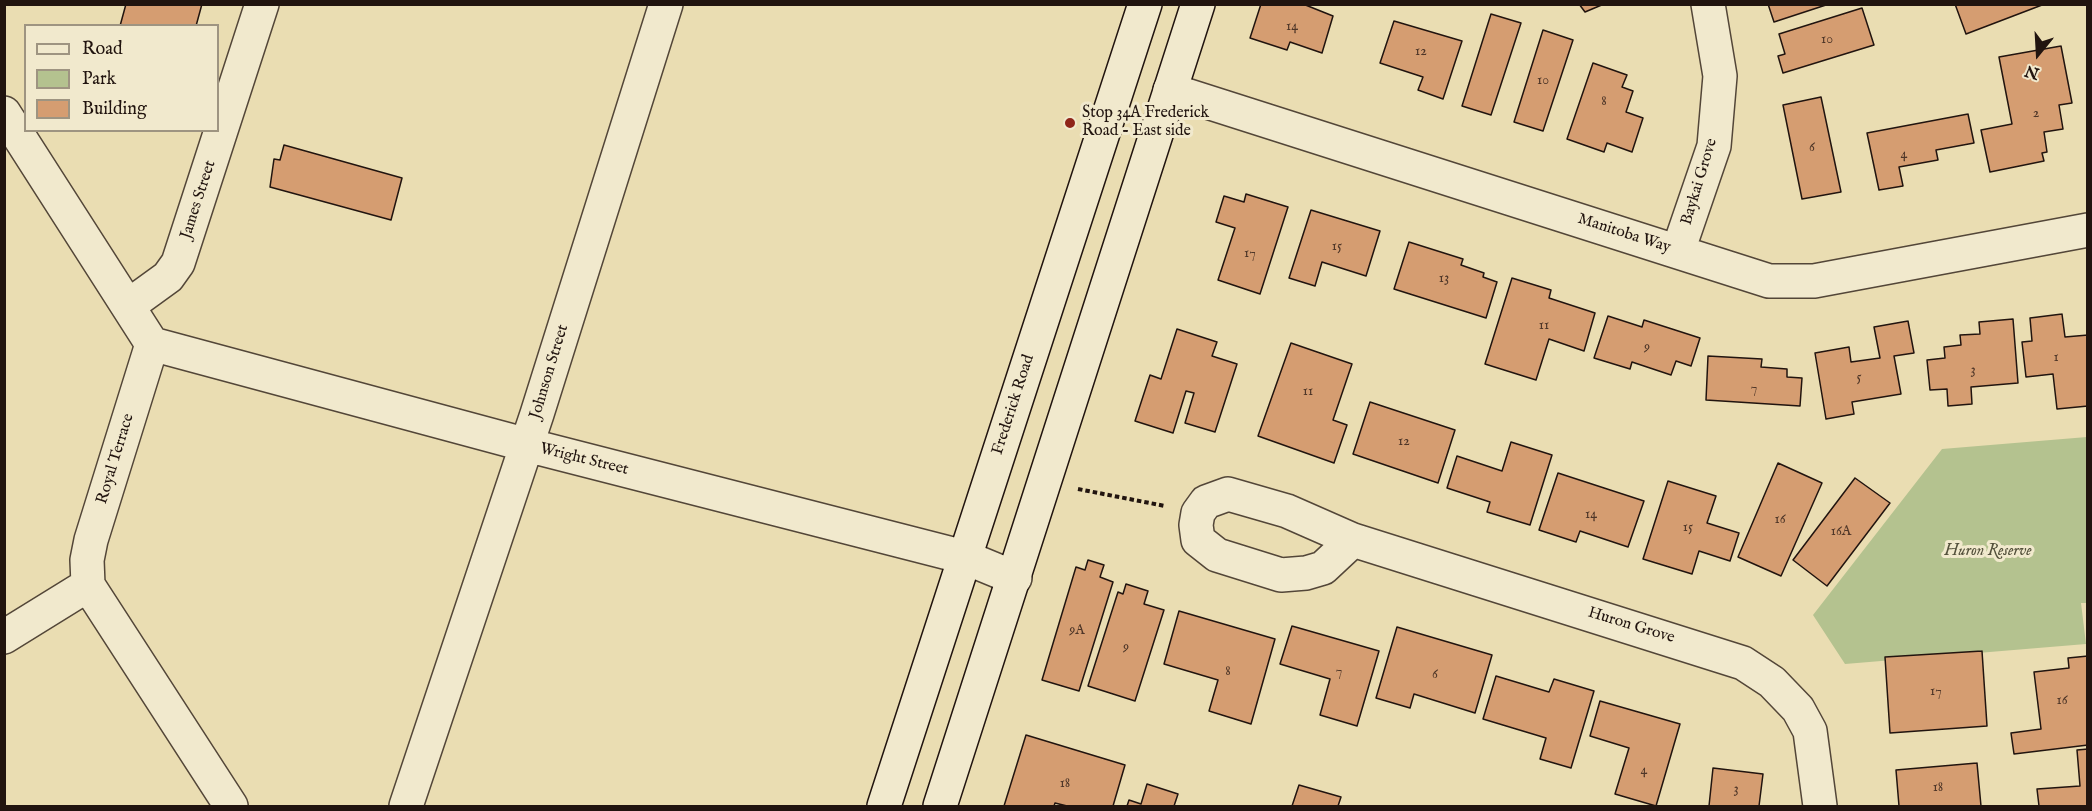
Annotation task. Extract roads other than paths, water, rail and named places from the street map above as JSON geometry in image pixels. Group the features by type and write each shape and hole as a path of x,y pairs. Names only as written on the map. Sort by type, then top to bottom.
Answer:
{"street":[{"name":"James Street","path":"128,306 168,277 178,263 262,4"},
{"name":"Johnson Street","path":"406,807 527,446 666,4"},
{"name":"Frederick Road","path":"884,807 1145,4"},
{"path":"940,807 1198,4"},
{"name":"Baykai Grove","path":"1678,251 1714,146 1720,76 1708,4"},
{"name":"Manitoba Way","path":"1170,90 1769,281 1814,281 2088,230"},
{"path":"4,113 152,344"},
{"name":"Wright Street","path":"152,344 527,446 964,557 1015,578"},
{"name":"Royal Terrace","path":"88,585 87,560 91,540 152,344"},
{"name":"Huron Grove","path":"1353,540 1323,568 1305,573 1281,574 1217,555 1198,540 1196,525 1198,513 1214,497 1228,494 1287,511 1353,540 1743,663 1772,682 1798,709 1810,731 1820,807"},
{"path":"4,637 88,585 231,807"}],"place":[{"name":"Stop 34A Frederick Road - East side","path":"1070,123"}],"park label":[{"name":"Huron Reserve","path":"1988,552"}]}
